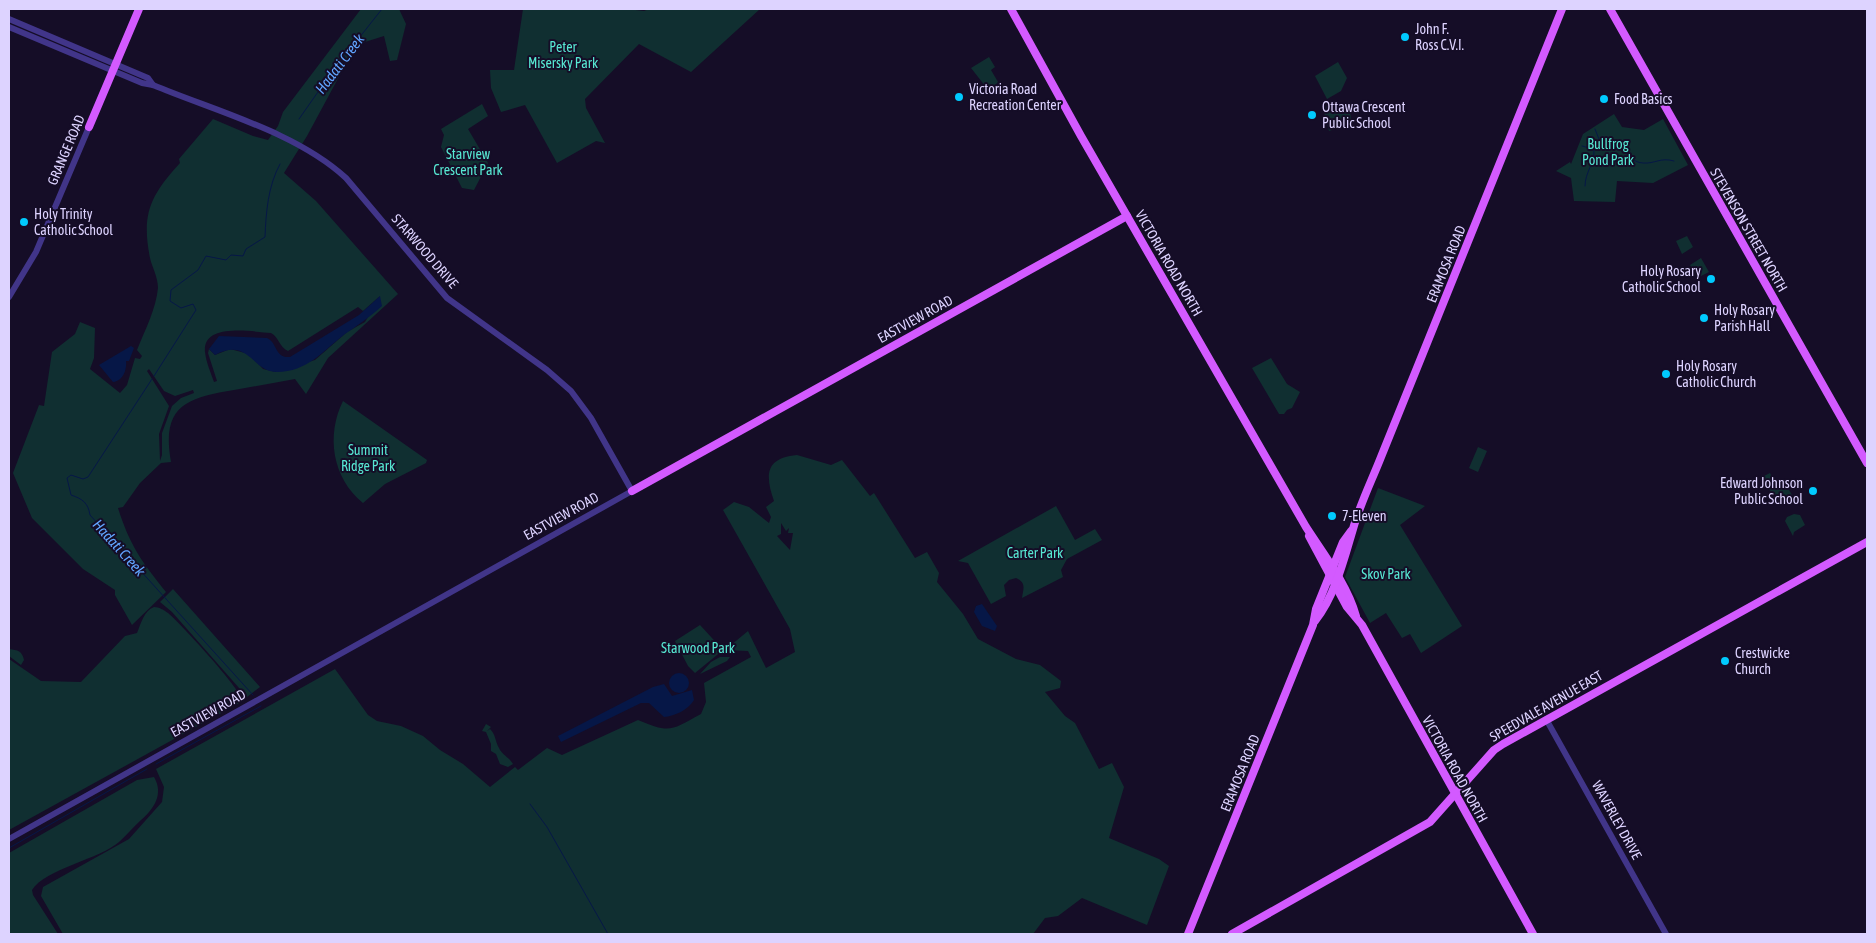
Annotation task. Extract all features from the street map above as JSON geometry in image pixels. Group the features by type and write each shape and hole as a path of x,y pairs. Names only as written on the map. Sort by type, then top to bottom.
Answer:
{"main road":[{"name":"GRANGE ROAD","path":"89,127 139,9"},
{"name":"VICTORIA ROAD NORTH","path":"1011,9 1127,216 1322,552 1345,603 1356,616"},
{"name":"ERAMOSA ROAD","path":"1314,621 1326,604 1340,550 1353,529 1562,9"},
{"name":"STEVENSON STREET NORTH","path":"1610,9 1867,463"},
{"name":"EASTVIEW ROAD","path":"632,491 1127,216"},
{"name":"VICTORIA ROAD NORTH","path":"1307,529 1311,544 1352,604 1356,616 1533,934"},
{"name":"ERAMOSA ROAD","path":"1188,934 1314,621 1316,609 1350,545 1353,529"},
{"name":"SPEEDVALE AVENUE EAST","path":"1232,934 1430,822 1494,750 1546,719 1867,542"},
{"path":"1322,552 1331,555 1340,550"},
{"path":"1326,604 1337,599 1345,603"}],"street":[{"name":"STARWOOD DRIVE","path":"9,19 114,67"},
{"name":"STARWOOD DRIVE","path":"9,27 148,78 153,85 295,143 312,152 337,170 366,201 444,294 547,370 571,391 590,418 632,491"},
{"name":"GRANGE ROAD","path":"9,297 36,252 89,127"},
{"name":"EASTVIEW ROAD","path":"9,839 632,491"},
{"name":"WAVERLEY DRIVE","path":"1546,719 1666,934"}],"green space":[{"path":"361,9 399,9 406,24 397,60 390,61 384,36 365,42 348,60 307,136 284,173 316,201 398,294 328,358 306,394 295,379 217,393 190,402 181,408 174,417 170,428 171,462 161,463 140,483 123,507 118,508 127,533 138,553 166,592 132,625 115,595 115,590 83,569 32,518 13,473 39,405 44,406 52,352 75,334 80,322 95,328 94,358 90,369 120,393 127,385 135,358 140,359 142,356 137,350 153,312 158,288 150,258 147,229 148,217 155,195 180,163 179,159 213,119 253,136 268,140 278,126 283,112","holes":["380,296 365,322 347,332 315,360 276,372 263,369 249,354 230,349 215,355 209,349 208,353 217,381 214,382 207,364 205,352 206,343 212,336 230,331 271,333 288,351 358,307 363,311","149,369 164,391 175,396 193,390 194,393 181,398 172,406 162,433 162,455 160,461 159,434 169,406 147,371"]},
{"name":"Peter Misersky Park","path":"523,9 627,9 644,11 649,9 760,9 691,72 639,44 585,99 586,108 605,143 596,141 557,163 525,105 501,112 491,88 490,70 514,70"},
{"path":"989,57 995,67 991,70 998,82 989,91 971,68"},
{"path":"1338,62 1347,78 1341,91 1327,99 1315,76"},
{"path":"1336,102 1349,108 1352,123 1329,131 1323,108"},
{"name":"Starview Crescent Park","path":"482,104 488,116 468,129 488,163 474,190 462,188 441,147 444,135 441,129"},
{"name":"Bullfrog Pond Park","path":"1614,114 1622,127 1644,130 1663,119 1688,165 1653,183 1617,181 1615,202 1574,201 1571,178 1556,171 1570,162 1571,164 1583,134"},
{"path":"1687,236 1693,247 1682,254 1676,241"},
{"path":"1701,258 1709,272 1697,278 1690,265"},
{"path":"1271,358 1287,384 1300,392 1292,408 1284,414 1279,414 1252,368"},
{"name":"Summit Ridge Park","path":"343,401 427,460 426,463 385,484 363,503 344,481 335,455 335,428"},
{"path":"1478,447 1487,451 1478,472 1469,468"},
{"path":"797,455 831,465 842,460 870,496 874,493 915,558 927,552 939,573 937,582 963,614 978,639 1016,659 1040,665 1061,681 1060,688 1045,692 1065,716 1075,723 1099,769 1112,763 1124,787 1109,838 1159,859 1169,866 1147,925 1082,898 1058,916 1045,918 1033,934 63,934 41,896 43,887 129,839 162,802 164,787 156,769 335,669 368,715 377,721 401,726 423,736 440,750 463,764 490,787 515,767 518,770 547,748 562,755 638,720 658,727 671,728 677,727 701,714 706,702 704,683 751,657 748,651 725,650 748,631 766,668 795,652 790,629 723,510 734,502 749,507 769,523 771,517 766,507 774,501 769,483 770,469 773,464 786,457","holes":["781,523 786,531 789,528 788,533 793,533 790,550 777,536 781,534"]},
{"path":"1770,473 1776,485 1784,481 1796,502 1789,506 1785,500 1778,504 1762,477"},
{"name":"Skov Park","path":"1378,488 1425,506 1400,525 1462,626 1421,653 1410,634 1402,638 1386,613 1370,623 1345,577"},
{"name":"Carter Park","path":"1056,506 1075,540 1095,529 1102,540 1067,559 1061,570 1063,577 1022,598 1024,586 1022,582 1016,578 1009,580 1004,585 1006,596 991,604 968,563 958,561"},
{"path":"1794,514 1800,515 1805,525 1794,532 1793,536 1785,521 1787,517"},
{"path":"173,589 260,687 247,697 172,612 160,602"},
{"path":"154,607 168,613 185,630 221,670 243,701 9,830 9,659 41,681 81,682 125,636 137,633 145,614"},
{"name":"Starwood Park","path":"700,625 723,650 695,673 688,666 675,641"},
{"path":"9,649 21,653 24,660 21,665 9,656"},
{"path":"720,657 730,657 727,661 700,674 711,662"},
{"path":"486,724 491,727 487,731 490,729 492,731 500,750 513,764 508,767 500,764 496,754 491,751 491,744 486,732 482,731"},
{"path":"154,777 158,789 156,801 146,816 122,839 99,854 48,876 32,890 33,895 58,934 9,934 9,853 137,780"}],"water":[{"path":"380,296 382,306 364,321 314,359 288,371 269,371 243,352 236,350 215,355 209,349 219,336 267,338 281,355 290,357 359,315"},
{"path":"131,346 134,348 129,361 126,361 124,374 120,379 113,382 99,365"},
{"path":"982,604 997,626 995,631 982,626 974,612 976,606"},
{"path":"679,673 686,676 689,683 686,690 679,693 672,690 669,683 672,676"},
{"path":"664,684 672,696 692,690 694,700 681,712 664,717 649,703 641,703 561,742 558,736 653,687"}],"waterway":[{"name":"Hadati Creek","path":"299,119 332,72 382,9"},
{"path":"1595,129 1602,147"},
{"path":"1582,146 1591,148 1608,145 1617,146 1624,150 1632,159 1639,162 1674,161"},
{"path":"1585,186 1594,149"},
{"name":"Hadati Creek","path":"154,376 196,310 193,304 181,308 170,301 171,290 198,270 206,256 226,260 231,255 243,256 246,249 265,237 270,190 280,164"},
{"name":"Hadati Creek","path":"152,379 88,477 83,479 71,475 67,478 71,495 84,502 88,507 90,515 253,695"},
{"path":"156,764 261,706"},
{"path":"9,848 147,769"},
{"path":"530,804 547,827 608,934"}],"place":[{"name":"John F. Ross C.V.I.","path":"1405,37"},
{"name":"Victoria Road Recreation Center","path":"959,97"},
{"name":"Food Basics","path":"1604,99"},
{"name":"Ottawa Crescent Public School","path":"1312,115"},
{"name":"Holy Trinity Catholic School","path":"24,222"},
{"name":"Holy Rosary Catholic School","path":"1711,279"},
{"name":"Holy Rosary Parish Hall","path":"1704,318"},
{"name":"Holy Rosary Catholic Church","path":"1666,374"},
{"name":"Edward Johnson Public School","path":"1813,491"},
{"name":"7-Eleven","path":"1332,516"},
{"name":"Crestwicke Church","path":"1725,661"}]}
